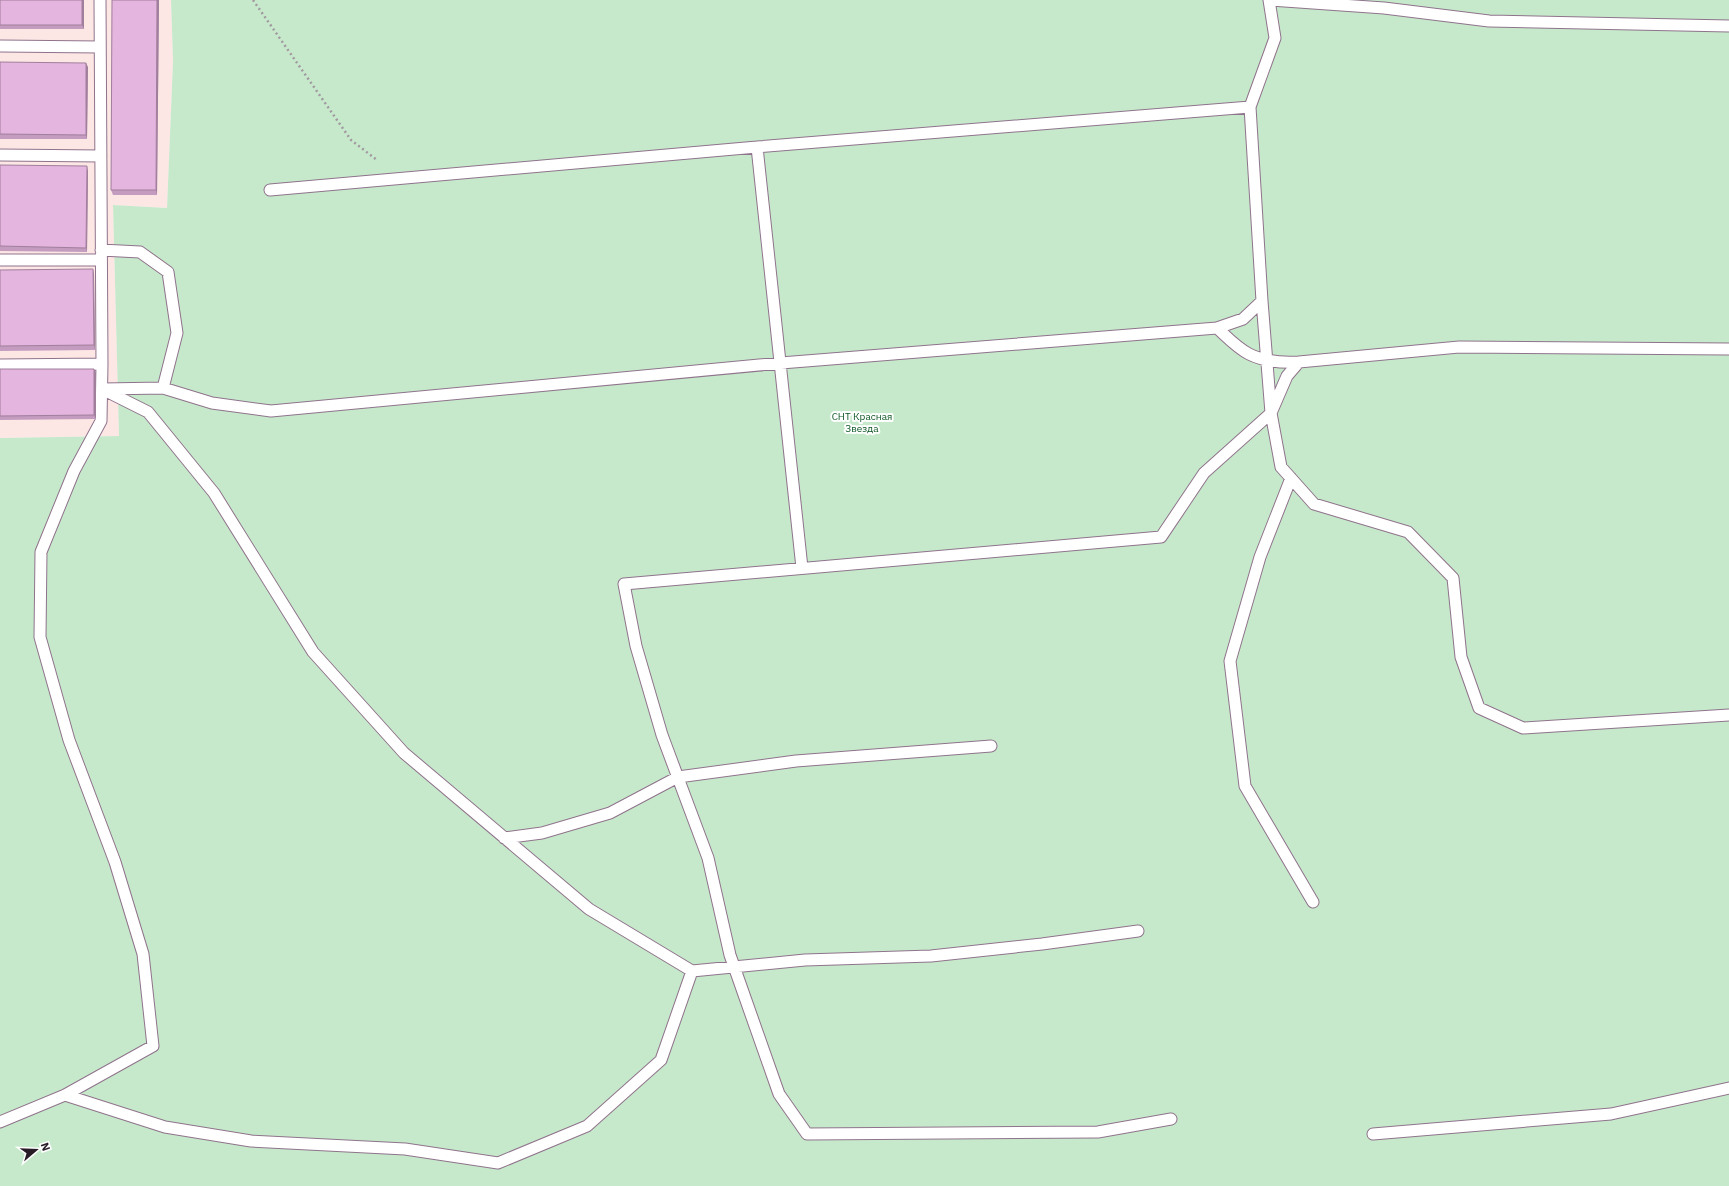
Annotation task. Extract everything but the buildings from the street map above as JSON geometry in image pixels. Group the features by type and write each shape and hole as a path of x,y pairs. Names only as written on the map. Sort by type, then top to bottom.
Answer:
{"lane":[{"path":"0,1122 65,1095 153,1046 143,954 115,862 69,740 40,637 41,552 74,471 101,420 100,0"},
{"path":"1729,26 1489,20 1384,8 1269,0 1275,38 1250,107 1266,358 1271,413 1281,467 1314,504 1408,532 1453,578 1462,657 1479,708 1523,728 1729,715"},
{"path":"0,46 100,47"},
{"path":"270,190 757,147 1250,107"},
{"path":"757,147 802,568"},
{"path":"0,155 101,156"},
{"path":"0,260 140,252 168,272 178,333 163,388"},
{"path":"102,389 163,388 212,403 271,411 781,363 1217,328 1243,318 1262,301"},
{"path":"1217,328 1232,342 1249,354 1282,363 1459,347 1729,349"},
{"path":"1171,1119 1098,1132 807,1134 779,1094 730,955 708,858 662,735 636,646 624,584 1161,537 1204,473 1271,413 1287,376 1298,362"},
{"path":"0,365 102,364"},
{"path":"102,389 148,412 214,494 313,652 404,753 589,909 692,971 805,960 931,956 1042,944 1138,931"},
{"path":"1291,478 1260,557 1230,661 1245,786 1313,902"},
{"path":"504,838 542,833 610,813 678,777 796,761 991,746"},
{"path":"65,1095 165,1127 251,1141 405,1149 498,1163 587,1126 661,1060 692,971"},
{"path":"1373,1134 1611,1114 1729,1088"}],"path":[{"path":"253,0 351,140 401,179"}],"shaded area":[{"path":"0,0 171,0 173,61 167,208 113,205 119,436 0,438"}],"green space":[{"name":"СНТ Красная Звезда","path":"171,0 1729,0 1729,1186 0,1186 0,438 119,436 113,205 167,208 173,61"}]}
